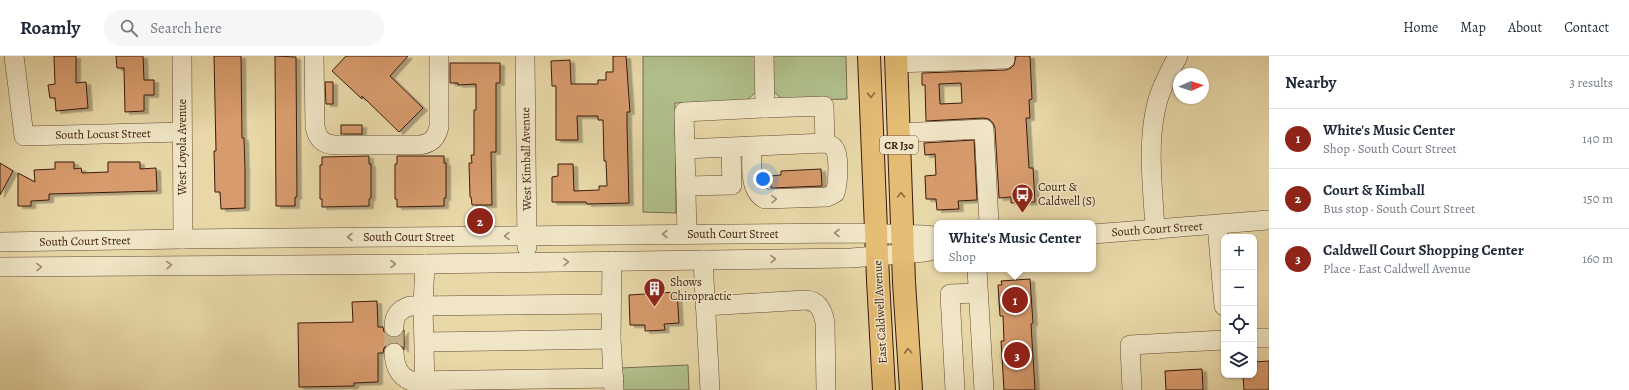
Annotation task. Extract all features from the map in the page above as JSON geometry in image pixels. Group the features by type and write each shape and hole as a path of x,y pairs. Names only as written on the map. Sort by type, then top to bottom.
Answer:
{"main road":[{"name":"CR J30","path":"869,56 876,233"},
{"name":"CR J30","path":"896,60 903,244 911,390"},
{"name":"East Caldwell Avenue","path":"876,233 884,390"}],"street":[{"name":"South Locust Street","path":"14,56 24,136 182,132"},
{"name":"West Loyola Avenue","path":"182,56 182,239"},
{"path":"314,56 315,127 316,134 321,140 327,144 334,145 420,145 427,144 433,140 439,127 438,56"},
{"name":"West Kimball Avenue","path":"525,56 527,263"},
{"path":"764,56 765,108"},
{"path":"896,60 1005,59 1005,56"},
{"path":"1155,230 1151,156 1152,131 1156,106 1167,76 1178,56"},
{"path":"686,234 686,148 684,112 824,106 825,143"},
{"path":"899,133 984,129 989,220"},
{"path":"686,148 731,148 752,146 825,143 835,148 837,155 838,185 835,193 827,197 765,199 758,195 754,187 752,146"},
{"path":"686,186 732,185 731,148"},
{"name":"South Court Street","path":"1096,234 1155,230 1229,228 1269,220"},
{"path":"1226,270 1229,228"},
{"name":"South Court Street","path":"0,242 527,235 876,233 903,244 934,251"},
{"name":"South Court Street","path":"0,267 527,263 851,258 877,256 903,244 934,237"},
{"path":"703,260 710,390"},
{"path":"394,353 398,372 404,378 425,386 614,384 611,339 612,261"},
{"path":"425,264 423,305 425,386"},
{"path":"977,272 984,390"},
{"path":"955,390 950,294 978,292"},
{"path":"705,306 806,300 817,304 823,314 825,323 826,390"},
{"path":"394,327 396,314 402,309 410,306 611,304"},
{"path":"1257,338 1269,338"},
{"path":"425,342 611,339"},
{"path":"1132,390 1130,345 1221,340"}],"green space":[{"path":"643,56 756,56 756,92 746,101 675,103 676,213 643,212"},
{"path":"770,56 846,56 847,99 784,101 771,89"},
{"path":"688,365 689,390 621,390 620,368"}],"building":[{"path":"54,56 76,56 76,83 86,82 88,108 56,111 55,98 50,98 48,85 55,84"},
{"path":"116,56 143,56 144,80 154,80 154,95 144,95 144,111 125,112 124,68 117,68"},
{"path":"214,56 241,56 245,208 221,209 220,192 215,192 214,151 216,151"},
{"path":"275,56 296,57 297,197 295,197 295,206 276,206"},
{"path":"346,56 408,56 390,76 423,108 399,132 362,96 362,99 332,71"},
{"path":"613,56 626,56 630,112 627,112 629,203 587,204 586,202 552,202 552,177 558,176 558,164 573,164 574,191 599,190 599,186 607,186 606,161 604,161 603,120 598,120 598,116 577,116 578,140 556,140 556,86 552,86 551,61 570,60 571,84 598,84 598,80 606,80 606,72 613,72"},
{"path":"1016,56 1030,56 1032,99 1029,100 1030,118 1026,118 1029,168 1033,168 1035,202 1011,203 1011,197 999,198 995,128 989,119 926,121 925,85 922,85 922,73 1006,70 1014,65","holes":["961,83 962,103 940,104 939,84"]},
{"path":"450,63 500,63 500,83 496,83 496,152 491,152 492,205 472,205 470,197 469,163 472,163 471,155 474,155 474,110 476,110 476,84 458,85 458,83 450,83"},
{"path":"325,82 333,82 333,104 326,104"},
{"path":"341,125 362,125 362,134 341,134"},
{"path":"974,140 977,200 958,201 959,209 937,210 936,199 926,199 925,176 936,175 935,154 925,155 924,143"},
{"path":"369,156 369,164 371,164 371,198 369,199 369,206 322,207 322,199 320,199 320,165 322,165 322,157"},
{"path":"397,156 444,156 444,163 446,163 446,198 444,198 444,206 397,207 397,199 395,199 395,164 397,164"},
{"path":"55,162 74,162 74,169 81,168 82,173 108,172 108,162 140,162 140,169 156,168 157,191 49,194 49,200 31,201 31,206 18,206 18,173 35,182 34,170 55,169"},
{"path":"0,163 13,171 0,195"},
{"path":"821,169 822,186 771,188 770,176 781,175 781,171"},
{"path":"1030,279 1035,390 1004,390 1001,341 1004,341 1003,316 1000,316 998,285 1002,285 1001,281"},
{"name":"Shows Chiropractic","path":"677,292 679,323 664,324 665,330 645,331 645,325 630,325 629,295"},
{"path":"377,301 378,327 383,327 384,332 393,338 399,337 404,330 404,350 399,343 392,342 387,344 383,353 378,353 378,382 354,383 354,386 299,387 298,323 353,322 352,302"},
{"path":"1269,361 1269,390 1244,390 1243,378 1257,378 1257,362"},
{"path":"1202,369 1203,390 1166,390 1165,371"}],"tunnel":[{"path":"394,327 394,353"}],"place":[{"name":"Court & Caldwell (S)","path":"1022,214"},
{"name":"Court & Kimball","path":"480,221"},
{"name":"White's Music Center","path":"1015,300"},
{"name":"Shows Chiropractic","path":"654,308"},
{"name":"Caldwell Court Shopping Center","path":"1017,355"}]}
